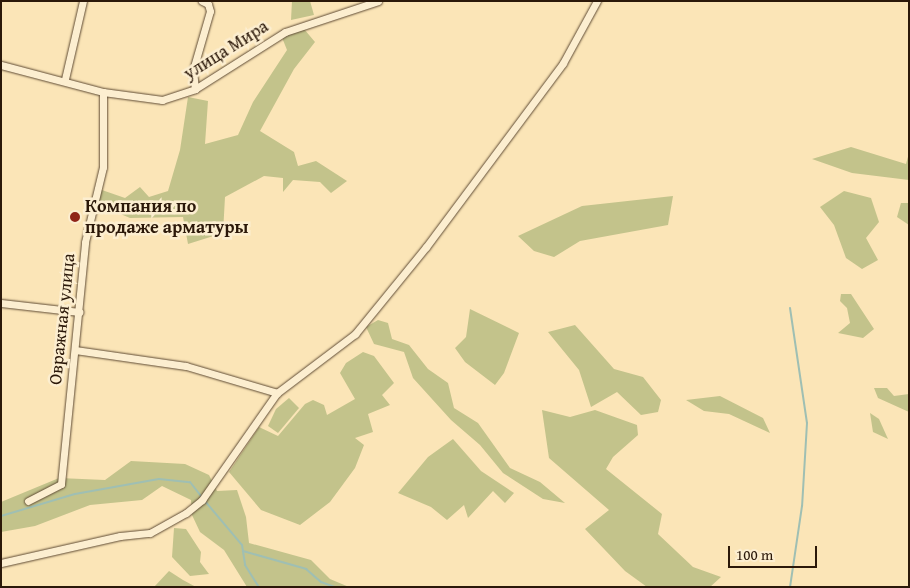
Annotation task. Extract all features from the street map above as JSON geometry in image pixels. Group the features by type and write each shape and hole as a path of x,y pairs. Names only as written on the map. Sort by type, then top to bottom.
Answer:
{"street":[{"path":"65,79 83,1"},
{"path":"195,89 194,70 210,11 208,4 202,1"},
{"name":"улица Мира","path":"1,65 65,79 103,92 162,100 195,89 281,34 378,1"},
{"path":"1,563 120,536 150,533 186,513 203,497 277,393 355,334 379,305 519,127 563,63 597,1"},
{"name":"Овражная улица","path":"28,501 62,484 85,242 102,167 103,92"},
{"path":"1,303 79,312"},
{"path":"74,350 186,366 277,393"}],"green space":[{"path":"292,1 310,1 314,15 291,20"},
{"path":"304,29 315,42 294,69 260,131 294,152 298,166 316,161 347,181 331,193 320,182 293,180 283,192 283,178 264,176 225,197 223,233 188,244 183,217 130,218 97,204 99,189 125,198 140,187 149,197 168,191 180,150 188,97 208,101 205,144 238,135 253,102 287,50 281,35"},
{"path":"851,147 906,164 909,153 909,180 852,173 812,159"},
{"path":"844,191 871,198 879,222 866,238 878,260 862,269 846,258 834,225 820,207"},
{"path":"673,196 668,225 580,241 554,257 534,251 518,236 582,206"},
{"path":"901,203 909,203 909,225 897,217"},
{"path":"841,294 851,294 874,329 863,338 838,333 850,323 847,308 840,301"},
{"path":"470,309 519,333 504,373 495,385 465,362 455,348 466,337"},
{"path":"378,320 388,323 392,339 409,345 428,369 448,383 454,408 478,423 510,468 540,482 565,503 543,499 503,473 480,445 451,420 413,378 404,352 374,344 366,327"},
{"path":"575,325 614,369 643,377 661,400 658,412 641,415 617,392 591,407 579,370 548,332"},
{"path":"363,352 374,356 394,383 382,395 390,405 368,414 373,432 355,438 364,445 355,468 330,502 300,525 261,510 229,472 259,427 278,436 305,404 313,400 324,405 327,415 355,399 340,373 346,363"},
{"path":"874,388 887,388 894,396 909,394 909,412 878,398"},
{"path":"720,396 763,418 770,433 729,414 704,411 686,400"},
{"path":"289,398 299,408 278,433 268,426 276,409"},
{"path":"542,410 570,417 595,410 637,425 638,435 613,457 606,469 662,514 658,534 693,567 721,577 710,587 647,587 625,571 585,529 609,510 549,458"},
{"path":"870,413 879,419 888,439 873,432"},
{"path":"453,439 481,471 514,493 505,503 493,491 468,518 464,505 447,520 431,507 398,493 428,457"},
{"path":"131,461 185,464 209,475 217,491 237,490 246,517 249,543 311,560 330,579 349,587 247,587 224,550 200,532 192,515 191,500 162,486 142,500 90,505 35,526 1,532 1,502 59,478 105,480"},
{"path":"174,528 186,529 201,552 200,562 209,574 190,576 172,557"},
{"path":"169,571 183,580 196,587 154,587"}],"waterway":[{"path":"790,308 807,423 802,506 790,587"},
{"path":"1,516 75,494 159,479 190,482 201,496"},
{"path":"204,500 242,545 245,565 259,587"},
{"path":"243,551 306,569 321,582 335,587"}],"place":[{"name":"Компания по продаже арматуры","path":"75,217"}]}
